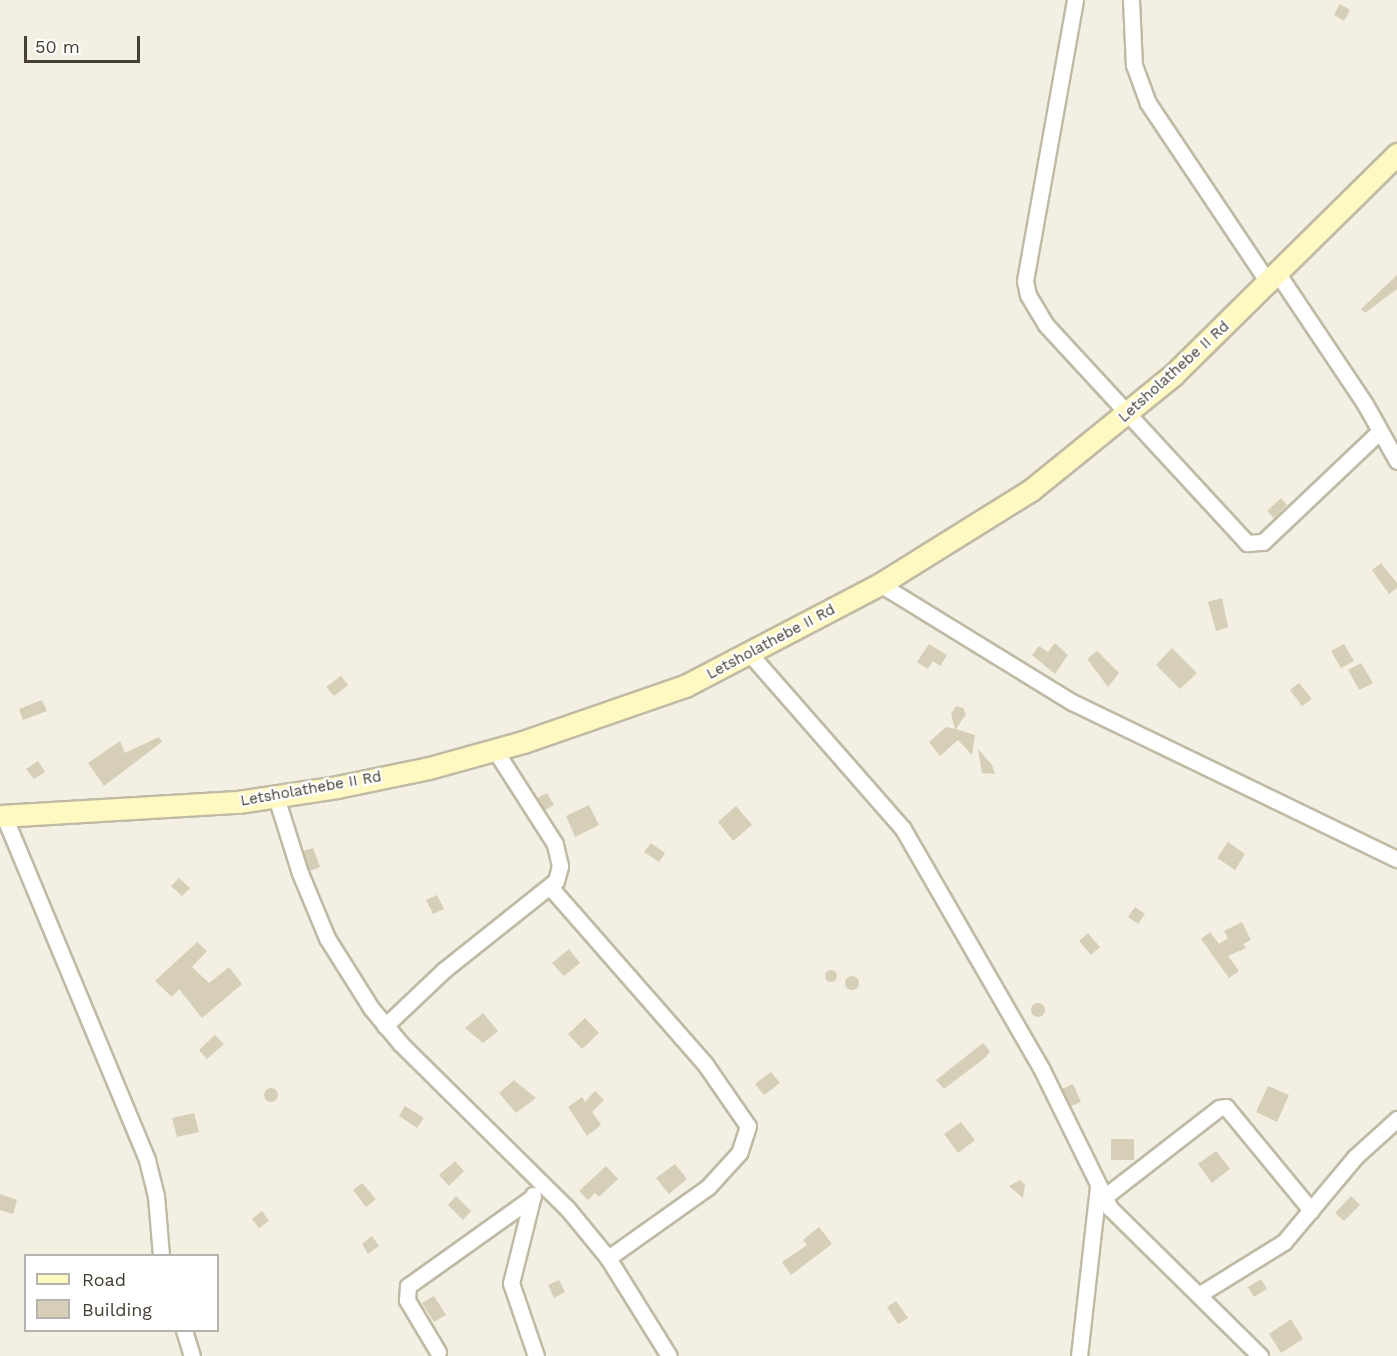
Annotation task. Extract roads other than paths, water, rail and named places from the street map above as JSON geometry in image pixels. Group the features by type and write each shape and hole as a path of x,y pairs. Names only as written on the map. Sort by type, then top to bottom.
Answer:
{"street":[{"path":"1075,0 1025,281 1028,295 1046,325 1131,413 1242,540 1254,545 1263,542 1380,430"},
{"path":"1131,0 1134,65 1148,103 1380,430 1397,461"},
{"name":"Letsholathebe II Rd","path":"2,816 276,797 429,768 615,713 685,686 880,584 996,515 1131,413 1274,279 1397,154"},
{"path":"880,584 1072,702 1397,859"},
{"path":"750,654 903,830 1042,1070 1100,1192 1260,1356"},
{"path":"385,1026 444,970 551,888 560,866 555,844 495,750"},
{"path":"276,797 300,873 327,938 385,1026 538,1178 609,1258 669,1356"},
{"path":"2,816 147,1160 156,1196 161,1254"},
{"path":"551,888 705,1064 748,1126 740,1153 708,1187 609,1258"},
{"path":"1079,1356 1100,1192 1220,1108 1227,1107 1311,1210"},
{"path":"1200,1294 1284,1242 1355,1157 1397,1119"},
{"path":"536,1356 511,1283 538,1178"},
{"path":"438,1352 407,1299 405,1290 533,1197"},
{"path":"185,1332 192,1356"}]}
